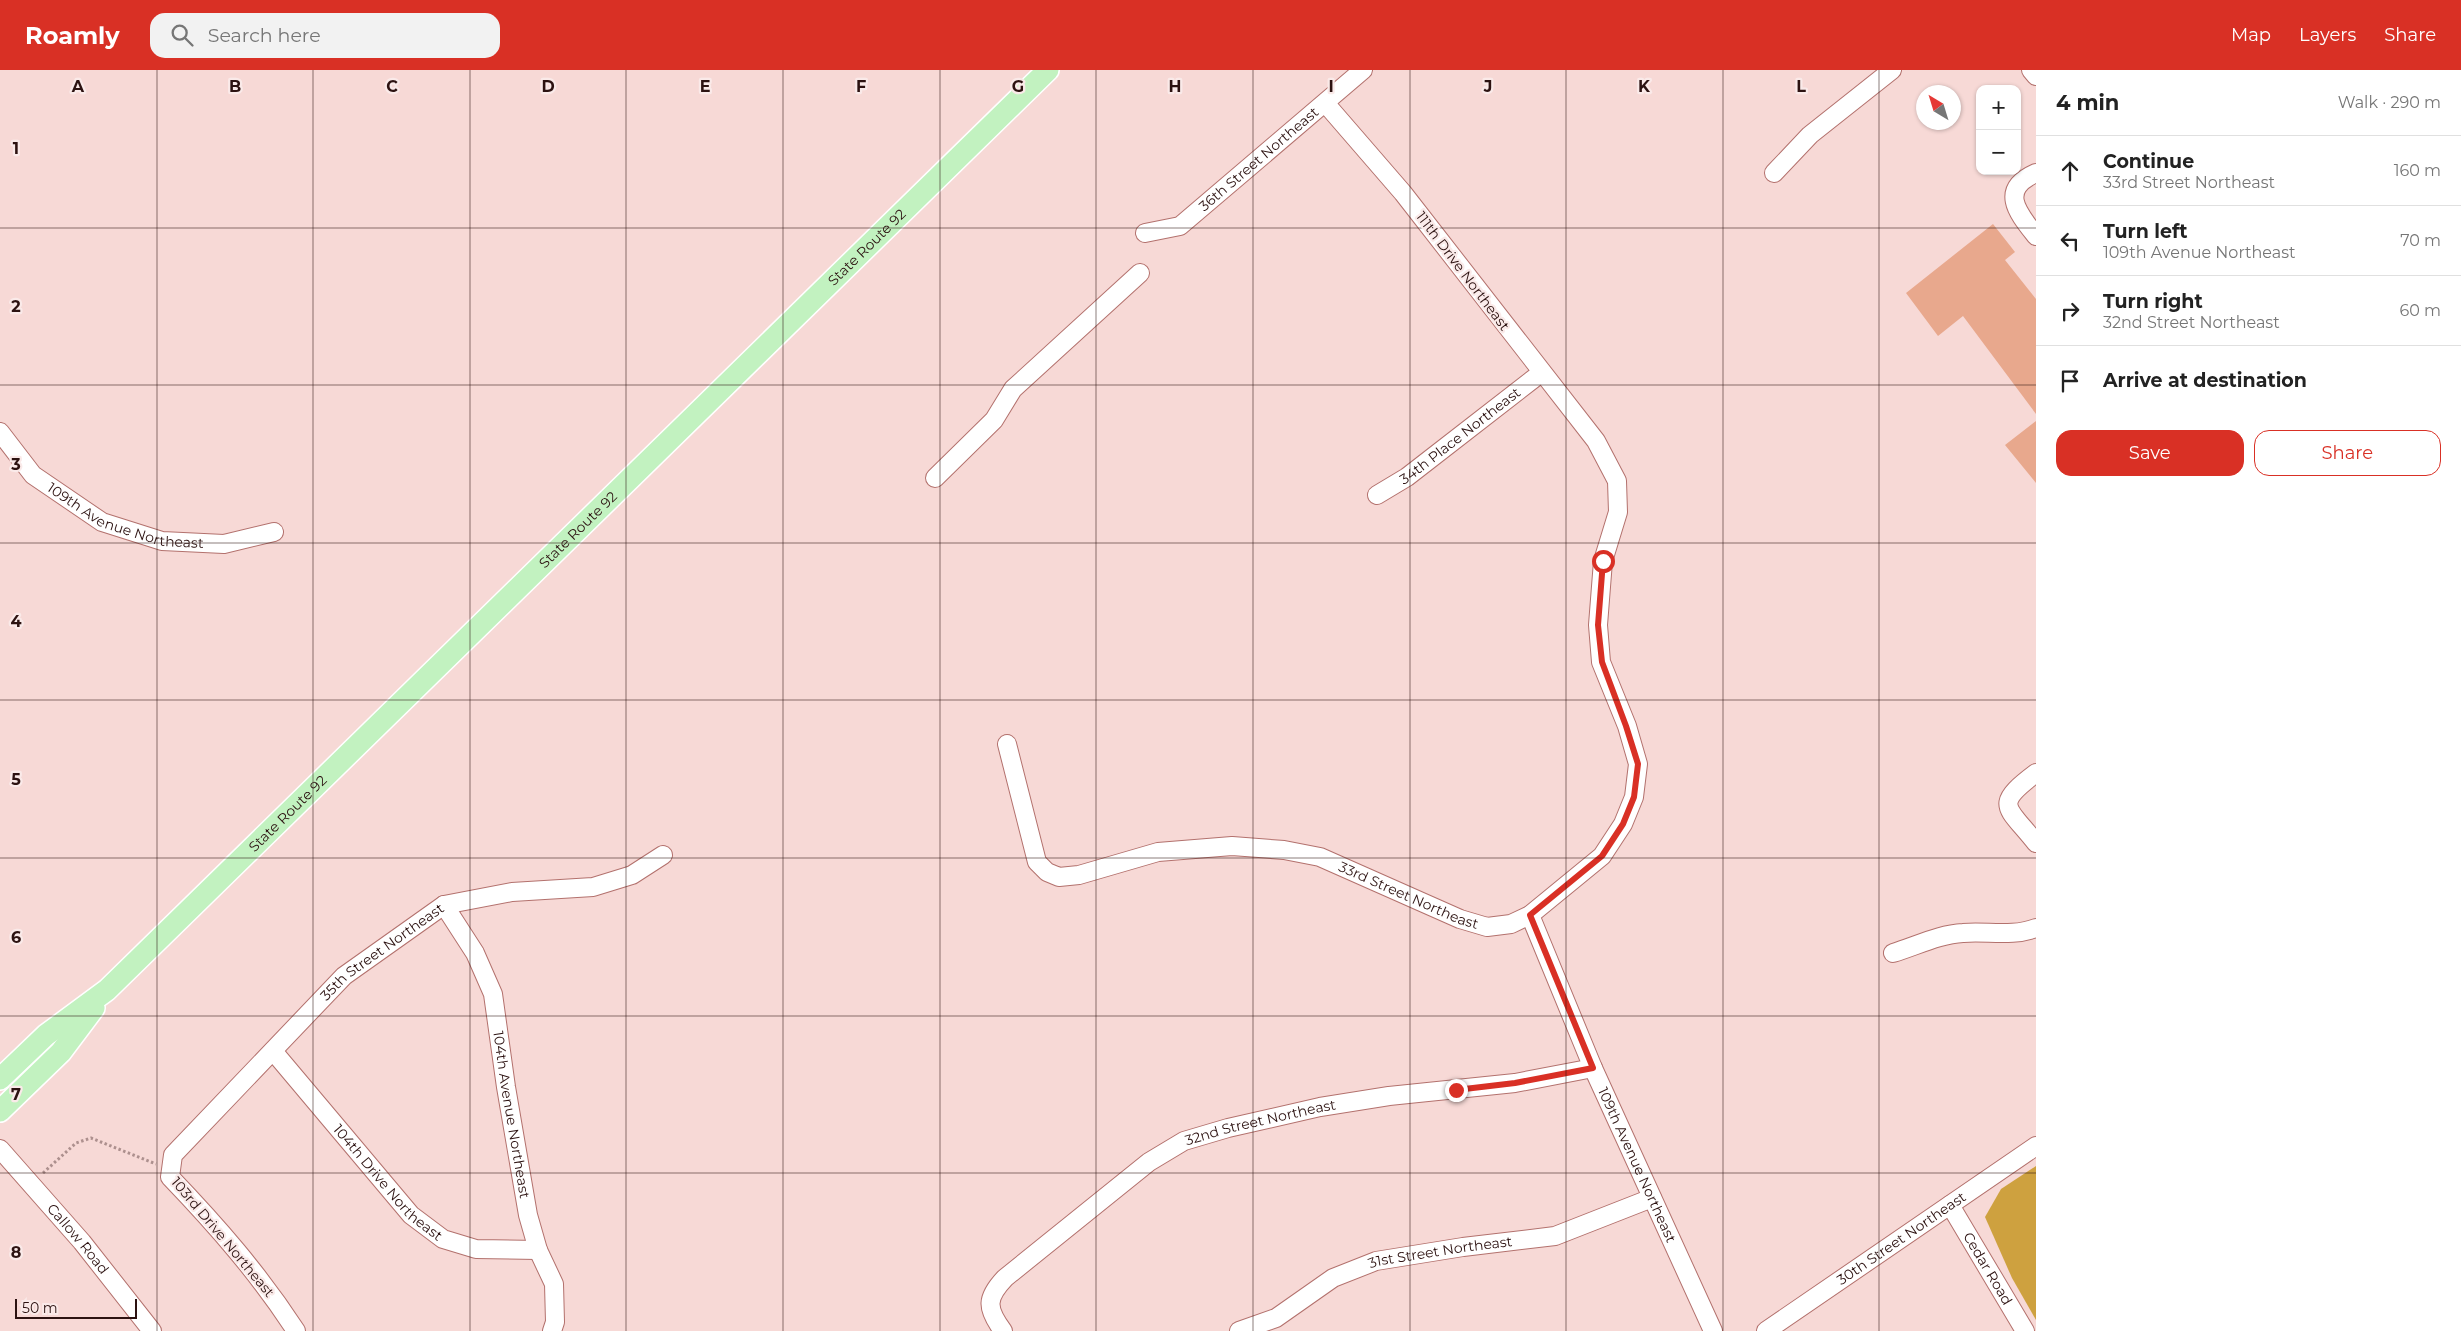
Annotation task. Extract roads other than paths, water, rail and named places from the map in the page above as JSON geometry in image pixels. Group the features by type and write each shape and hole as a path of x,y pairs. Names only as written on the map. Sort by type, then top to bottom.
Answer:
{"main road":[{"name":"State Route 92","path":"0,1080 46,1035 107,990 1048,70"},
{"name":"State Route 92","path":"0,1111 61,1052 107,990"},
{"path":"0,1098 107,990"}],"street":[{"name":"36th Street Northeast","path":"1145,233 1180,226 1364,70"},
{"path":"1774,173 1810,135 1892,70"},
{"path":"2031,70 2036,76"},
{"name":"111th Drive Northeast","path":"1326,104 1403,193 1541,374 1596,441"},
{"path":"2036,173 2020,184 2014,202 2015,209 2036,236"},
{"path":"935,478 994,420 1013,389 1140,274"},
{"name":"34th Place Northeast","path":"1377,495 1407,477 1541,374"},
{"name":"109th Avenue Northeast","path":"0,432 33,474 102,522 162,541 224,544 274,532"},
{"name":"33rd Street Northeast","path":"1006,744 1037,862 1047,872 1059,877 1079,875 1158,852 1232,846 1284,850 1320,857 1460,919 1487,927 1512,924 1530,915 1602,856 1623,824 1634,797 1638,764 1602,662 1598,625 1603,561 1618,512 1617,481 1596,441"},
{"path":"2036,773 2015,788 2008,797 2008,807 2012,815 2036,843"},
{"name":"35th Street Northeast","path":"172,1168 173,1155 344,976 444,905 512,892 593,887 632,875 663,855"},
{"name":"104th Avenue Northeast","path":"444,905 474,953 493,994 526,1206 538,1250 554,1284 555,1322 552,1331"},
{"name":"109th Avenue Northeast","path":"1530,915 1593,1068 1713,1331"},
{"path":"1894,953 1947,935 1963,932 2026,932 2036,928"},
{"name":"104th Drive Northeast","path":"272,1050 411,1215 443,1239 476,1248 538,1250"},
{"name":"32nd Street Northeast","path":"1003,1331 990,1307 992,1292 1005,1278 1149,1162 1184,1141 1228,1128 1320,1107 1389,1096 1515,1083 1593,1068"},
{"name":"30th Street Northeast","path":"1766,1331 2036,1146"},
{"name":"Callow Road","path":"0,1149 82,1242 152,1331"},
{"name":"103rd Drive Northeast","path":"172,1168 170,1177 200,1208 266,1284 296,1331"},
{"name":"31st Street Northeast","path":"1239,1331 1276,1318 1333,1278 1376,1261 1463,1247 1555,1236 1652,1198"},
{"name":"Cedar Road","path":"1950,1205 2025,1331"}]}
